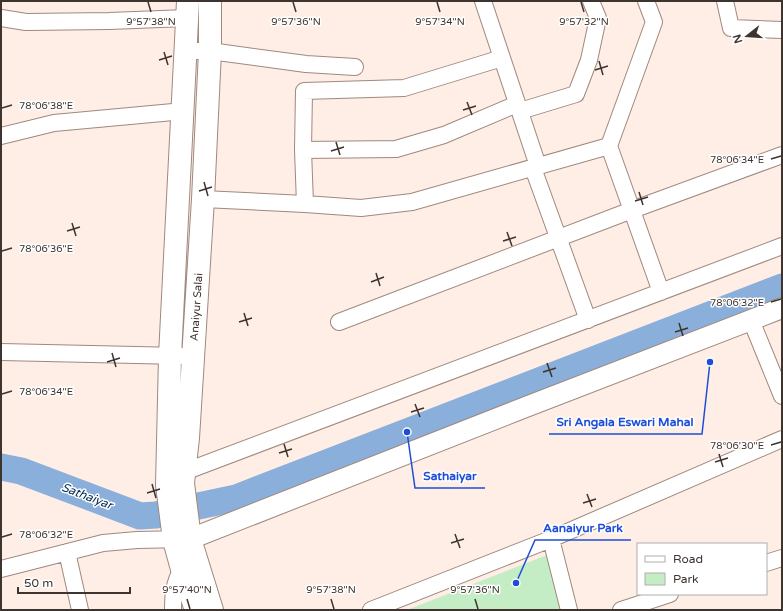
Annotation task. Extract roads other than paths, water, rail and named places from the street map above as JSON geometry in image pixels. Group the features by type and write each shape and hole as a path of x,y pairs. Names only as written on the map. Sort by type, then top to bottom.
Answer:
{"main road":[{"name":"Anaiyur Salai","path":"178,480 193,357 203,199 210,51 210,1"},
{"name":"Anaiyur Salai","path":"188,10 185,51 184,110 170,356 182,569 196,610"},
{"name":"Anaiyur Salai","path":"181,532 212,610"}],"street":[{"path":"483,1 559,238 588,320"},
{"path":"303,150 396,150 444,135 518,107 576,94 589,60 598,18 591,1"},
{"path":"646,1 654,22 609,146 661,292"},
{"path":"725,1 731,28 782,30"},
{"path":"1,18 26,22 109,21 188,10"},
{"path":"185,51 210,51 306,64 355,67"},
{"path":"304,91 404,88 502,58"},
{"path":"305,204 303,150 306,64"},
{"path":"1,136 54,123 184,110"},
{"path":"203,199 361,208 412,202 609,146"},
{"path":"339,322 632,210 782,155"},
{"path":"178,480 782,246"},
{"path":"1,569 103,543 181,532 510,413 782,308"},
{"path":"751,320 782,396"},
{"path":"1,352 193,357"},
{"path":"371,610 551,539 782,439"},
{"path":"551,539 569,610"},
{"path":"68,552 80,610"},
{"path":"767,563 782,558"},
{"path":"173,610 175,580 182,569"},
{"path":"621,610 667,595"}],"waterway":[{"name":"Sathaiyar","path":"1,467 21,471 140,516 156,515 236,498 782,287"}],"place":[{"name":"Sri Angala Eswari Mahal","path":"710,362"},
{"name":"Sathaiyar","path":"407,432"},
{"name":"Aanaiyur Park","path":"516,583"}]}
